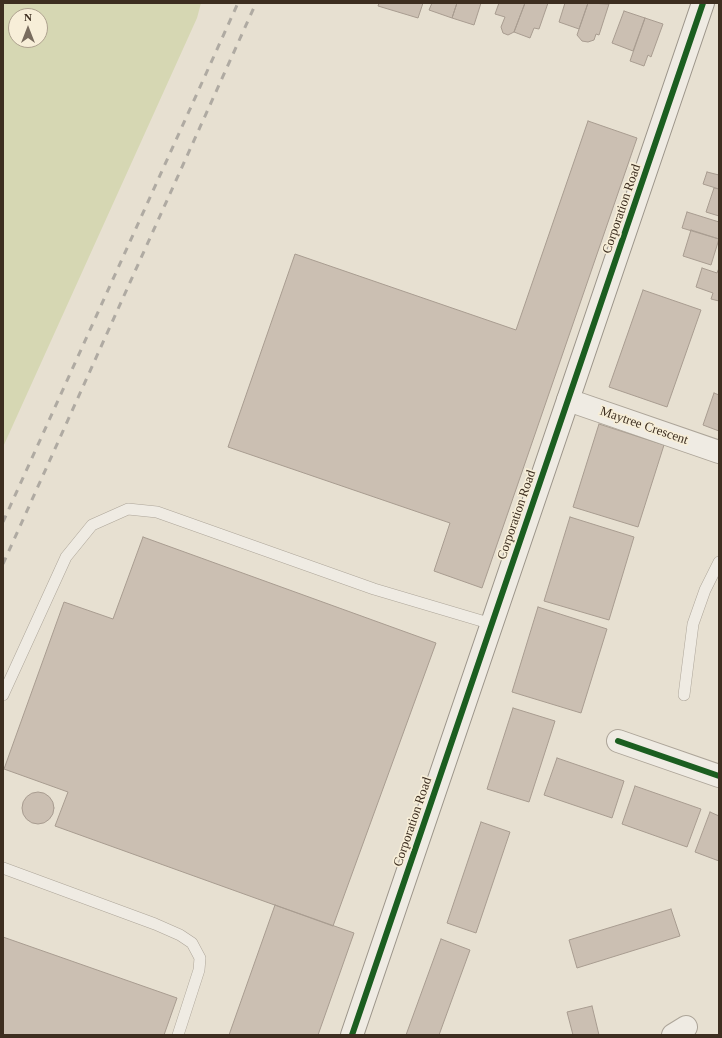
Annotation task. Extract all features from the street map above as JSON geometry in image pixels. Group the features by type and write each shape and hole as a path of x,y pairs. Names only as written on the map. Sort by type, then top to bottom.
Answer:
{"street":[{"name":"Corporation Road","path":"352,1035 703,3"},
{"name":"Maytree Crescent","path":"568,400 719,452"},
{"path":"618,741 719,776"}],"lane":[{"path":"3,695 66,557 92,526 128,509 157,512 374,589 492,624"},
{"path":"684,695 693,624 705,590 719,562"},
{"path":"3,868 155,924 180,935 192,943 200,958 199,970 178,1035"}],"green space":[{"path":"3,3 201,3 197,18 3,447"}],"building":[{"path":"379,3 423,3 418,18 378,6"},
{"path":"432,3 457,3 452,18 429,10"},
{"path":"457,3 481,3 474,25 452,18"},
{"path":"499,3 525,3 514,32 508,35 503,33 501,27 505,17 495,14"},
{"path":"525,3 548,3 539,29 534,28 530,38 514,32"},
{"path":"565,3 588,3 579,29 559,22"},
{"path":"588,3 609,4 599,35 596,34 594,40 588,42 582,41 577,35"},
{"path":"624,11 645,18 633,51 612,43"},
{"path":"645,18 663,24 651,57 648,55 644,66 630,61"},
{"path":"588,121 637,138 482,588 434,571 450,523 228,447 295,254 516,330"},
{"path":"707,172 719,175 719,189 703,184"},
{"path":"714,188 719,189 719,216 706,212"},
{"path":"687,212 719,222 719,239 682,228"},
{"path":"691,230 719,239 711,265 683,256"},
{"path":"702,268 717,273 719,268 719,301 711,299 713,293 696,287"},
{"path":"643,290 701,310 667,407 609,387"},
{"path":"714,393 719,395 719,431 703,425"},
{"path":"599,424 664,445 638,527 573,507"},
{"path":"570,517 634,537 609,620 544,601"},
{"path":"143,537 436,643 333,926 55,826 68,792 4,769 64,602 113,619"},
{"path":"538,607 607,629 581,713 512,692"},
{"path":"513,708 555,721 529,802 487,789"},
{"path":"557,758 624,781 612,818 544,795"},
{"path":"635,786 701,809 687,847 622,824"},
{"path":"35,792 41,792 51,799 54,808 53,814 47,821 41,824 35,824 25,817 22,811 22,805 29,795"},
{"path":"710,812 719,816 719,861 695,852"},
{"path":"481,822 510,832 476,933 447,923"},
{"path":"275,905 354,933 318,1035 229,1035"},
{"path":"671,909 680,936 577,968 569,940"},
{"path":"3,937 177,998 164,1035 3,1035"},
{"path":"441,939 470,950 439,1035 406,1035"},
{"path":"592,1006 599,1035 573,1035 567,1012"}],"railway":[{"path":"3,522 238,3"},
{"path":"3,564 256,3"}],"cycle path":[{"path":"352,1035 703,3"},
{"path":"618,741 719,776"}]}
